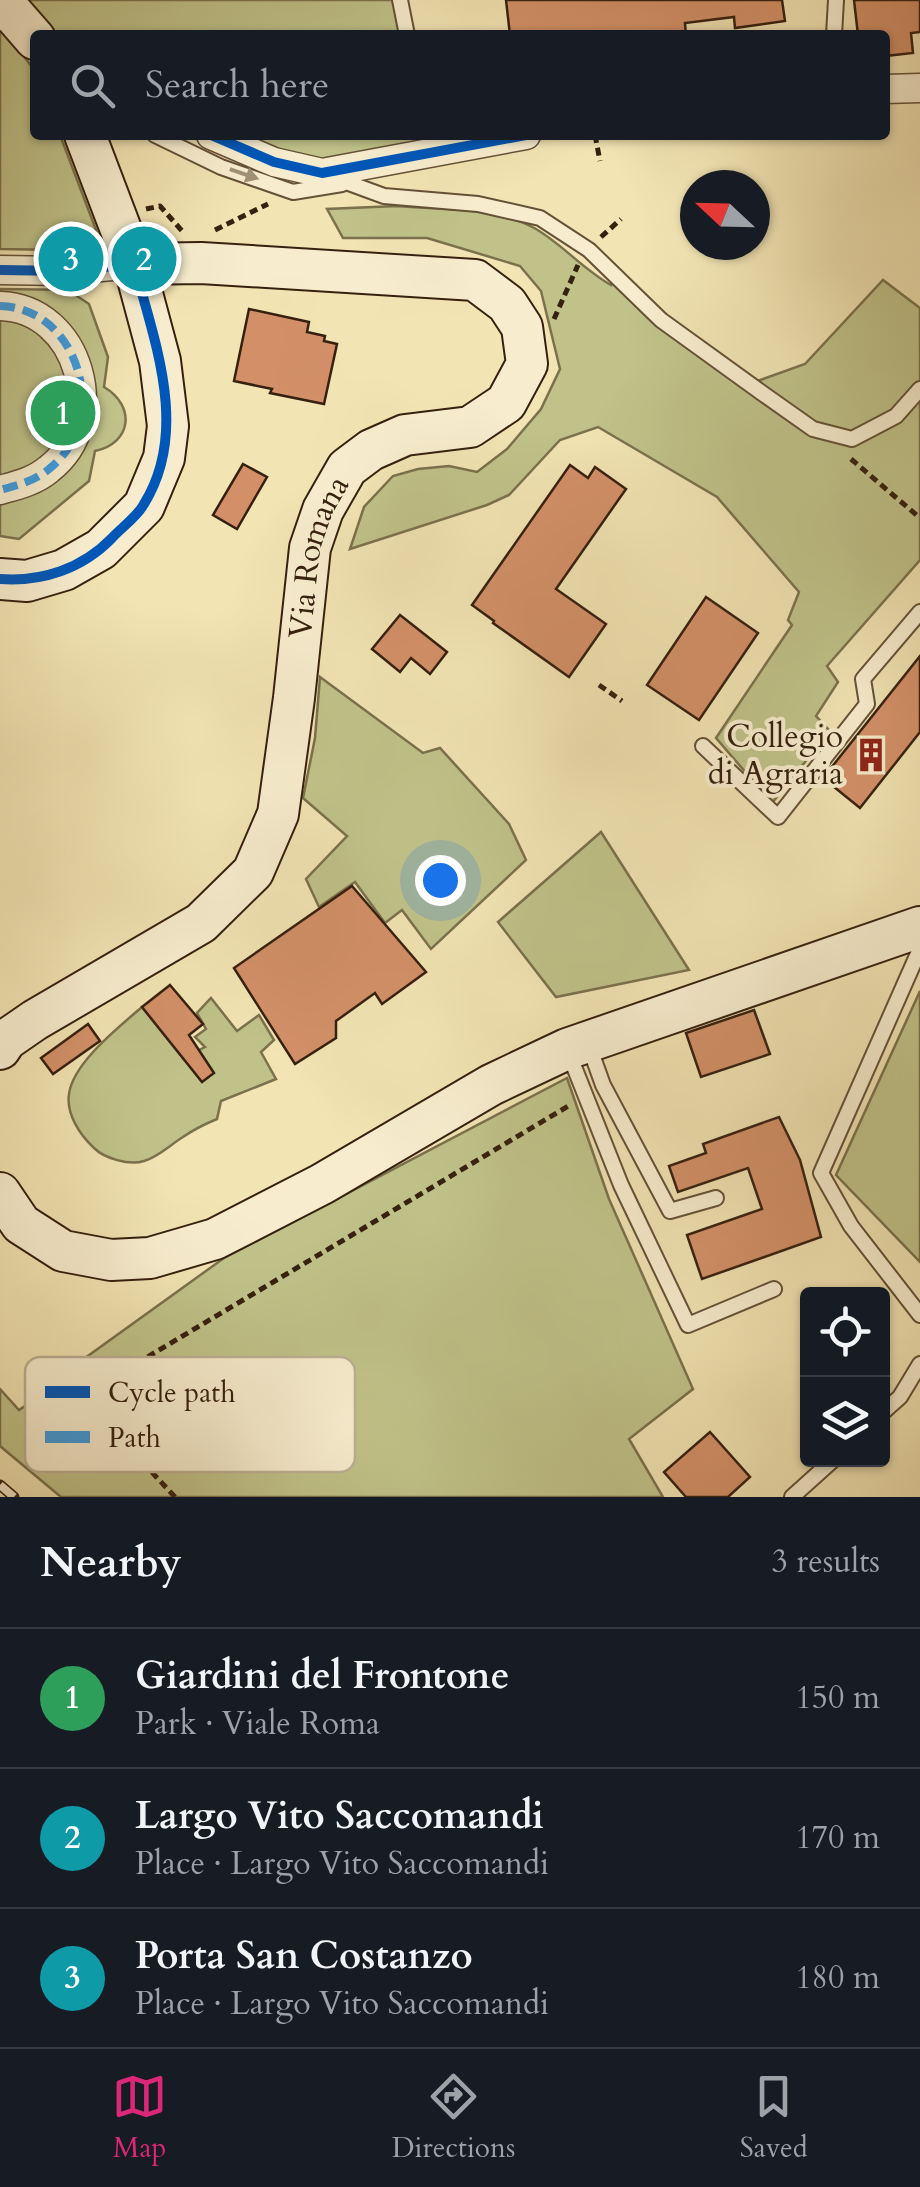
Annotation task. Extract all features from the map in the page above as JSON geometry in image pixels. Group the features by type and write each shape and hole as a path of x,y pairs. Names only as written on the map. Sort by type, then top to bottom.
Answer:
{"main road":[{"path":"1,0 30,33"},
{"path":"0,579 27,581 64,570 102,548 144,506 164,458 168,426 160,361 134,264 87,140"},
{"name":"Via Romana","path":"2,1042 200,923 253,872 278,814 310,548 323,510 347,468 371,450 405,434 470,427 506,403 526,364 522,327 507,304 475,280 199,245 134,264"},
{"path":"0,1193 21,1224 63,1251 111,1260 150,1258 215,1239 287,1203 491,1085 577,1045 920,926"}],"street":[{"path":"890,89 920,88"},
{"path":"223,140 274,162 333,178 426,144 470,140"},
{"path":"0,270 72,270 134,264"},
{"path":"0,306 12,306 39,317 61,336 76,361 83,389 81,418 70,445 52,468 27,483 0,490"}],"lane":[{"path":"400,0 405,30"},
{"path":"834,30 836,0"},
{"path":"166,140 293,192 333,178 384,196 478,204 540,218 589,250 661,320 813,429 852,439 896,416 920,389"},
{"path":"703,746 778,817 868,704 864,679 920,612"},
{"path":"920,948 821,1173 851,1226 920,1314"},
{"path":"577,1045 586,1096 620,1185 688,1325 774,1289"},
{"path":"577,1045 603,1084 670,1212 716,1198"},
{"path":"890,1406 920,1364"},
{"path":"792,1497 825,1467"}],"path":[{"path":"596,140 600,161"},
{"path":"116,216 160,206 199,245 293,192"},
{"path":"551,327 578,263 589,250"},
{"path":"813,429 920,518"},
{"path":"599,685 622,701"},
{"path":"148,1357 586,1096"},
{"path":"152,1472 175,1497"}],"green space":[{"path":"0,0 400,0 406,30 30,30"},
{"path":"0,25 30,64 30,140 62,140 101,243 62,250 0,249"},
{"path":"226,140 426,140 428,154 322,173"},
{"path":"397,206 486,213 536,229 611,285 613,275 749,384 805,364 883,280 920,308 920,560 827,666 838,682 816,716 830,731 772,803 716,738 792,625 788,620 799,592 717,497 598,427 560,440 509,495 350,549 364,507 393,476 449,466 477,472 507,449 541,409 560,369 541,291 520,266 427,238 343,238 327,209"},
{"path":"0,289 76,290 77,296 89,304 108,357 104,387 125,413 123,432 117,440 95,451 89,481 19,539 0,536"},
{"path":"320,677 423,753 440,748 509,824 526,860 431,949 402,910 385,923 355,882 319,907 306,879 347,836 303,798 315,738"},
{"path":"601,832 689,970 556,997 498,922"},
{"path":"920,991 920,1262 836,1175"},
{"path":"211,998 237,1031 259,1015 274,1040 261,1052 276,1079 221,1101 217,1119 149,1159 124,1162 98,1152 79,1130 70,1109 69,1094 79,1070 98,1046 142,1007 183,1058 205,1047 195,1037 206,1029 197,1013"},
{"path":"567,1078 609,1199 693,1389 629,1439 663,1497 61,1497 31,1472 355,1472 355,1357 86,1357 224,1258"},
{"path":"0,1389 19,1410 25,1406 25,1467 0,1446"}],"building":[{"path":"506,0 782,0 785,21 735,28 734,17 685,23 686,30 509,30"},
{"path":"854,0 920,0 920,32 911,33 913,53 890,55 890,30 857,30"},
{"path":"249,309 309,322 307,332 337,344 324,404 234,381"},
{"path":"243,464 267,477 237,529 213,515"},
{"path":"570,465 588,478 595,467 626,489 556,589 606,624 569,677 472,605"},
{"path":"706,597 758,633 699,720 647,685"},
{"path":"400,615 447,652 430,674 411,658 400,672 372,649"},
{"name":"Collegio di Agraria","path":"920,656 920,732 860,808 823,778"},
{"path":"352,886 426,972 382,1004 375,993 336,1021 336,1038 295,1064 234,968"},
{"path":"170,985 203,1024 189,1035 214,1073 202,1082 142,1007"},
{"path":"754,1010 770,1054 701,1077 686,1033"},
{"path":"88,1024 100,1041 53,1074 41,1058"},
{"path":"779,1117 800,1160 821,1237 702,1279 687,1235 762,1209 748,1168 678,1192 669,1166 706,1153 703,1144"},
{"path":"710,1432 750,1477 728,1497 686,1497 664,1472"}],"railway":[{"path":"0,1485 14,1497"}],"marked path":[{"path":"0,306 28,312 50,326 67,346 78,370 82,397 79,424 68,448 38,477 0,490"}],"cycle path":[{"path":"223,140 274,162 322,173 499,140"},
{"path":"0,270 64,271 134,264 158,354 166,416 158,476 133,518 100,549 74,565 46,576 0,579"}],"place":[{"name":"Porta San Costanzo","path":"71,259"},
{"name":"Largo Vito Saccomandi","path":"144,259"},
{"name":"Giardini del Frontone","path":"63,413"},
{"name":"Collegio di Agraria","path":"871,755"}]}
